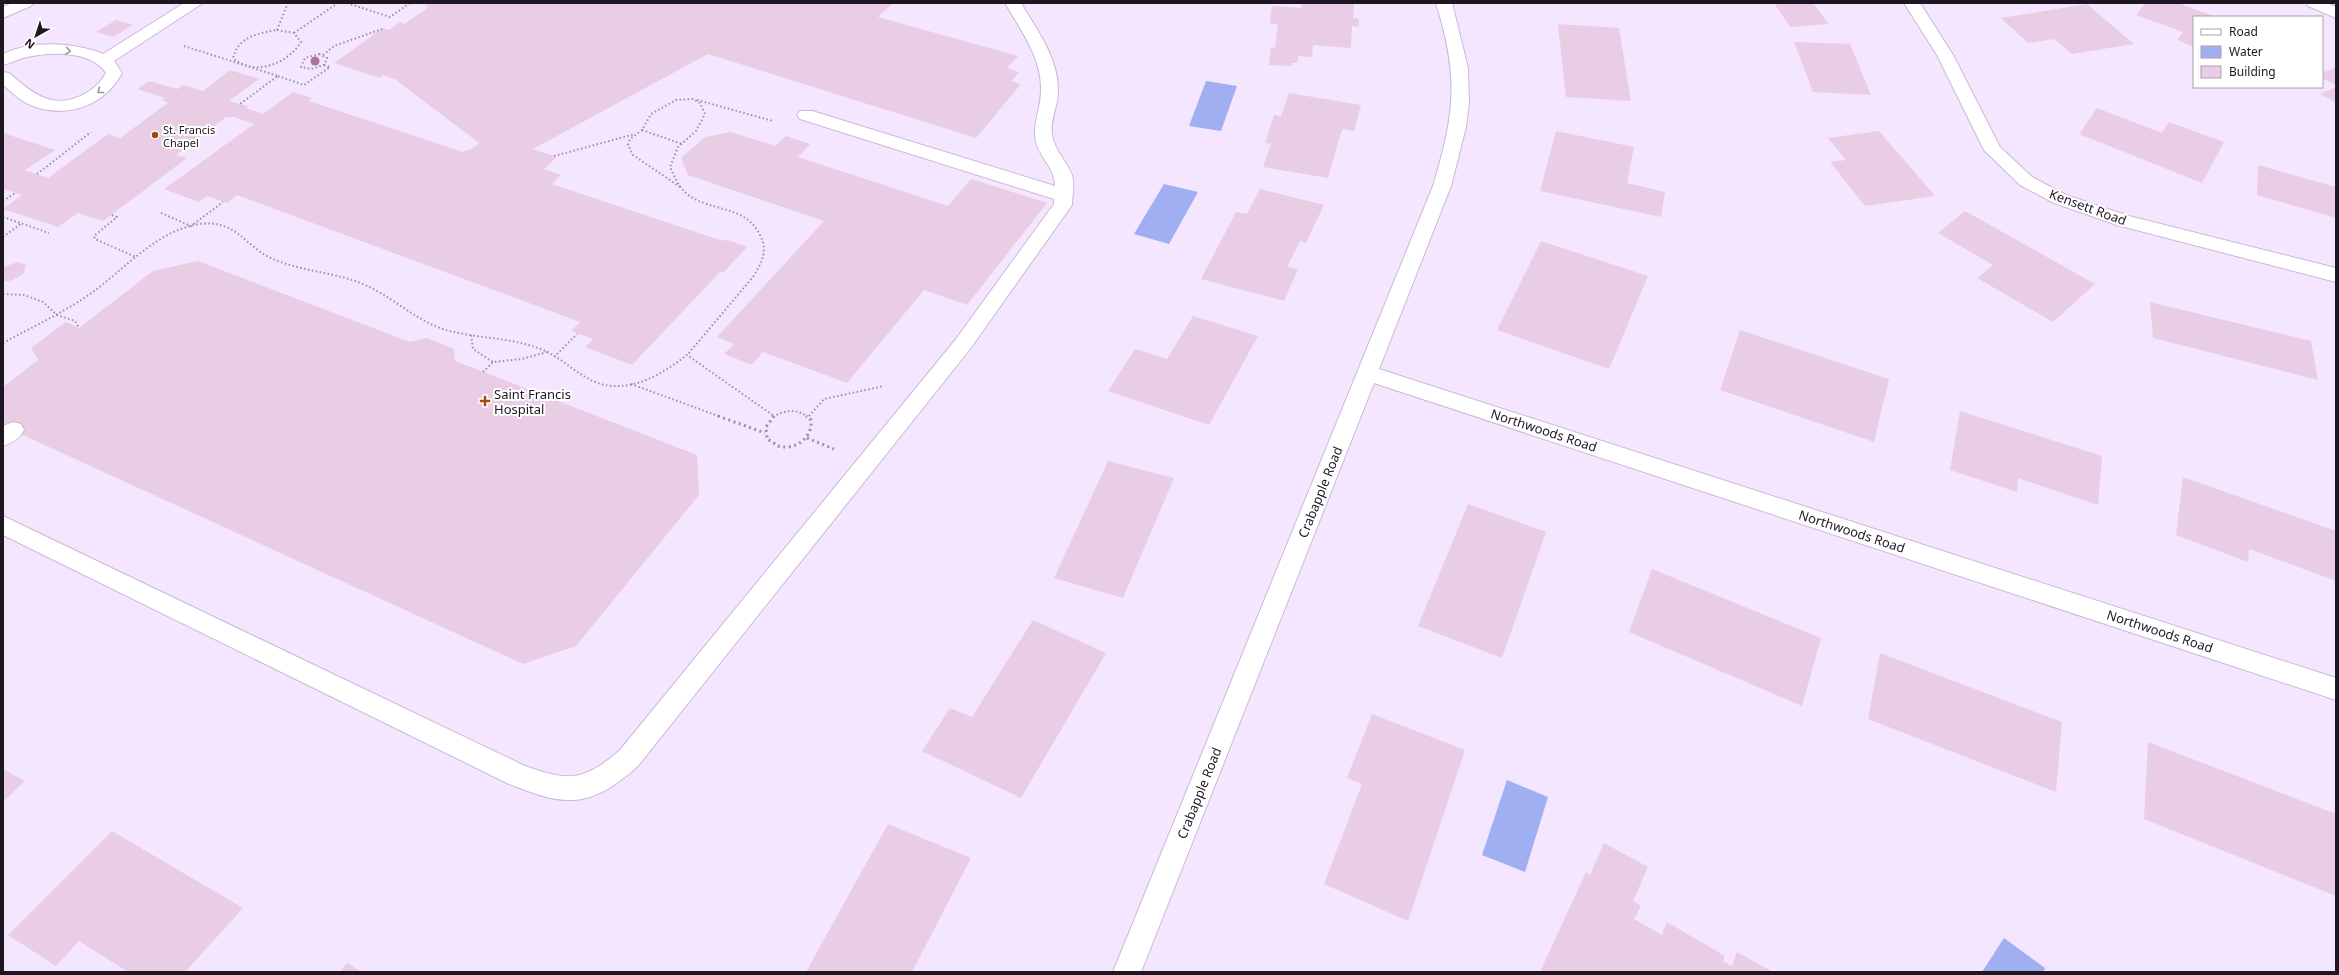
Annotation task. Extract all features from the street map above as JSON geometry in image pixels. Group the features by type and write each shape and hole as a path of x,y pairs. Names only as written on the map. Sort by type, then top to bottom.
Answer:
{"street":[{"path":"105,60 195,3"},
{"path":"3,525 518,776 547,787 571,790 594,786 613,773 629,758 918,400 963,344 1062,205 1064,179 1045,144 1042,127 1044,112 1050,99 1050,87 1046,65 1013,3"},
{"name":"Crabapple Road","path":"1127,972 1442,186 1456,136 1461,90 1454,35 1444,3"},
{"name":"Kensett Road","path":"1912,3 1945,55 1990,146 2001,159 2026,181 2060,200 2118,219 2336,275"},
{"path":"2314,3 2336,13"},
{"path":"3,60 18,53 48,49 68,50 105,60 112,66 114,73 105,88 82,101 54,106 39,102 3,77"},
{"path":"806,115 1063,195"},
{"name":"Northwoods Road","path":"1368,373 2336,689"}],"path":[{"path":"277,30 288,3"},
{"path":"294,33 338,3"},
{"path":"347,3 390,17 410,3"},
{"path":"184,46 304,85 330,67 324,65 307,70 300,65 303,60 310,56 323,55 334,46 382,29"},
{"path":"277,30 294,33 301,42 293,54 284,59 263,66 243,66 233,58 233,52 238,46 255,35 277,30"},
{"path":"323,55 328,60 324,65"},
{"path":"240,104 278,76"},
{"path":"680,187 670,167 678,147 696,131 705,114 700,103 693,99"},
{"path":"161,213 191,226 203,224 220,225 242,235 260,253 271,259 289,265 333,273 363,284 384,293 427,323 446,330 526,343 547,352 576,374 591,383 614,386 630,384 660,374 687,355 755,275 765,256 764,245 753,223 743,215 699,201 633,155 628,145 630,139 642,130 650,114 676,100 693,99 775,122"},
{"path":"37,174 94,129"},
{"path":"642,130 682,144"},
{"path":"554,156 638,133"},
{"path":"3,201 15,193"},
{"path":"3,343 57,315 102,287 136,257 160,241 191,226 223,202"},
{"path":"112,215 117,217 95,234 95,239 136,257"},
{"path":"3,217 50,233"},
{"path":"3,237 22,223"},
{"path":"3,294 36,299 50,307 57,315 75,321 79,328"},
{"path":"472,334 473,349 493,362 522,359 547,352"},
{"path":"554,357 577,334"},
{"path":"687,355 774,416"},
{"path":"483,372 493,362"},
{"path":"630,384 765,433"},
{"path":"809,416 824,400 881,385 918,400"},
{"path":"789,410 804,412 809,416 813,426 811,433 801,443 793,446 778,446 767,439 765,433 766,427 774,416 789,410"}],"water":[{"path":"1206,81 1237,86 1221,131 1189,126"},
{"path":"1164,184 1198,192 1169,244 1134,234"},
{"path":"1507,780 1548,797 1525,872 1482,855"},
{"path":"2004,938 2045,968 2043,972 1982,972"}],"building":[{"path":"429,3 893,3 878,17 1018,56 1007,68 1019,72 1012,81 1021,84 976,138 708,54 533,149 557,157 544,169 561,175 552,184 723,241 725,239 747,247 723,273 720,272 632,365 585,347 593,339 571,331 580,322 237,195 227,203 207,196 199,202 164,189 254,124 234,117 226,117 176,155 187,158 103,221 78,213 58,227 3,209 22,195 3,189 3,133 55,150 25,170 48,178 108,134 120,138 168,103 162,100 165,98 137,89 149,81 177,89 183,85 203,91 230,70 259,79 229,101 248,106 246,108 263,114 293,92 312,98 309,101 463,152 473,148 479,143 396,80 383,75 379,78 334,63 383,28 389,30 400,22 404,24 429,7 425,6"},
{"path":"1302,3 1354,3 1353,18 1359,19 1359,27 1352,26 1351,48 1313,45 1312,57 1298,56 1297,63 1292,63 1292,66 1269,65 1271,47 1275,48 1278,24 1270,24 1272,6 1301,8"},
{"path":"1774,3 1813,3 1829,24 1790,27"},
{"path":"2145,3 2178,3 2213,16 2193,16 2193,47 2177,40 2183,32 2136,15"},
{"path":"2087,4 2134,44 2072,54 2054,39 2028,43 2001,18"},
{"path":"116,20 133,25 113,37 96,32"},
{"path":"1558,24 1619,28 1631,101 1566,97"},
{"path":"1794,42 1850,44 1871,95 1813,92"},
{"path":"2336,67 2336,85 2323,78 2323,73"},
{"path":"2336,87 2336,103 2320,94"},
{"path":"1289,93 1361,105 1354,131 1342,129 1328,178 1263,167 1271,144 1265,143 1274,115 1281,116"},
{"path":"2097,108 2162,133 2169,122 2224,142 2202,183 2079,134"},
{"path":"1556,131 1634,147 1627,183 1665,192 1661,217 1540,191"},
{"path":"1879,131 1935,196 1865,206 1830,162 1846,160 1828,138"},
{"path":"731,132 775,146 786,136 810,144 798,157 948,206 971,179 1047,203 967,305 924,290 847,383 763,352 752,365 724,354 734,344 717,337 824,221 688,175 681,158 705,137"},
{"path":"2258,165 2336,187 2336,218 2257,195"},
{"path":"1260,189 1324,205 1306,243 1300,241 1287,267 1298,269 1284,301 1201,279 1236,212 1247,214"},
{"path":"1965,211 2095,284 2053,322 1977,278 1993,265 1938,233"},
{"path":"1541,241 1648,276 1609,369 1497,330"},
{"path":"198,261 410,342 427,338 454,349 455,361 697,455 699,495 576,646 523,664 3,426 3,387 38,360 31,348 66,322 79,328 153,271"},
{"path":"18,262 26,265 24,273 13,280 3,282 3,267"},
{"path":"2150,302 2311,341 2318,380 2153,338"},
{"path":"1193,316 1258,336 1209,425 1108,391 1135,349 1167,359"},
{"path":"1740,330 1889,379 1874,442 1720,390"},
{"path":"1960,411 2102,456 2098,505 2018,478 2017,492 1950,470"},
{"path":"1108,461 1174,478 1123,598 1054,578"},
{"path":"2183,477 2336,531 2336,581 2249,549 2248,562 2176,535"},
{"path":"1468,504 1546,532 1502,658 1418,626"},
{"path":"1652,569 1821,638 1802,706 1629,632"},
{"path":"1033,620 1106,653 1021,798 922,751 950,708 972,717"},
{"path":"1880,653 2062,722 2056,792 1868,719"},
{"path":"1372,714 1465,750 1408,921 1324,884 1362,784 1347,778"},
{"path":"2148,742 2336,814 2336,896 2144,819"},
{"path":"3,769 25,781 3,802"},
{"path":"888,824 971,858 912,972 806,972"},
{"path":"112,831 243,908 185,972 128,972 79,941 56,966 8,935"},
{"path":"1604,843 1648,867 1633,901 1641,906 1634,919 1662,935 1667,922 1725,956 1723,961 1732,966 1737,952 1773,972 1540,972 1586,872 1590,875"},
{"path":"347,963 362,972 340,972"}],"place":[{"name":"St. Francis Chapel","path":"155,135"},
{"name":"Saint Francis Hospital","path":"485,401"}]}
